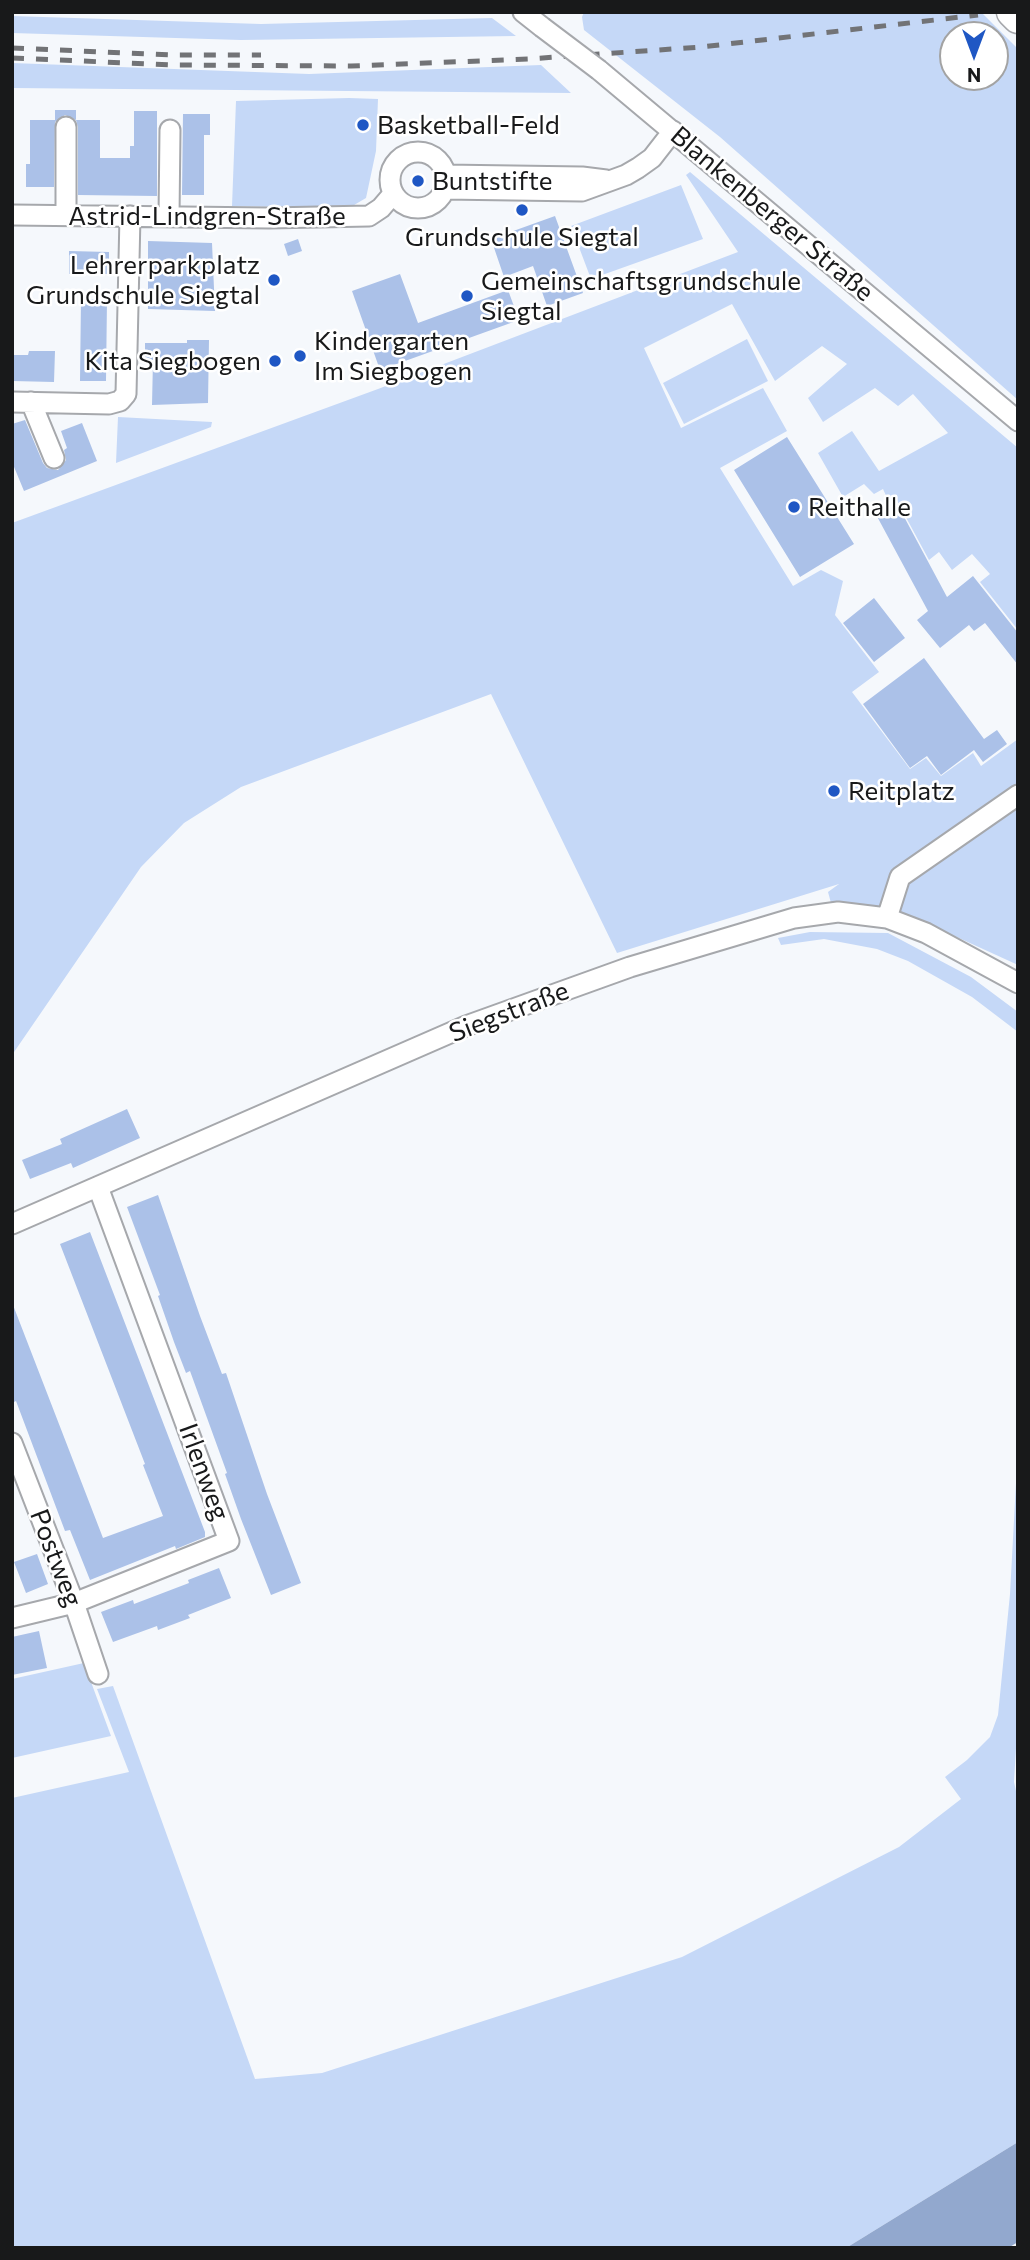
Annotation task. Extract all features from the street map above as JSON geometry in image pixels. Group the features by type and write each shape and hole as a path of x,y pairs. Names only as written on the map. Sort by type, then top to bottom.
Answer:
{"highway":[{"path":"1012,12 1018,18"}],"street":[{"name":"Blankenberger Straße","path":"523,12 673,131 1018,421"},
{"path":"66,127 66,215"},
{"path":"169,217 170,130"},
{"path":"445,182 582,177 611,180 626,175 652,158 673,131"},
{"path":"416,152 433,157 440,163 445,182 439,198 423,208 406,205 393,194 390,176 399,159 416,152"},
{"name":"Astrid-Lindgren-Straße","path":"12,215 369,216 381,208 393,194"},
{"path":"22,402 109,404 120,401 126,394 130,216"},
{"path":"22,402 54,458"},
{"path":"887,918 901,877 1018,795"},
{"name":"Siegstraße","path":"12,1224 466,1026 630,967 794,918 838,912 887,918 926,933 1018,983"},
{"name":"Irlenweg","path":"12,1618 74,1603 229,1541 98,1187"},
{"name":"Postweg","path":"12,1443 74,1603 98,1674"}],"shaded area":[{"path":"584,12 981,12 990,21 939,21 939,91 1009,91 1009,40 1018,49 1018,400 720,137 584,30"},
{"path":"12,16 261,24 492,18 516,36 241,40 12,33"},
{"path":"12,63 309,74 541,65 571,93 12,88"},
{"path":"378,99 376,151 366,198 349,208 232,206 236,101"},
{"path":"690,172 1018,448 1018,630 980,582 990,574 972,554 952,570 939,552 929,560 895,497 888,500 883,489 874,494 864,484 843,497 818,453 852,431 879,471 948,433 913,394 898,406 875,388 823,422 808,398 847,364 822,346 775,381 732,304 644,348 681,428 763,388 787,431 720,468 793,586 821,570 843,581 835,615 879,672 852,692 910,769 926,758 941,776 973,753 981,766 1018,739 1018,965 902,912 882,907 831,903 828,892 839,884 617,953 491,694 241,787 184,823 141,867 12,1055 12,523 378,389 738,252 686,175"},
{"path":"681,185 703,239 591,279 571,226"},
{"path":"747,339 768,381 684,424 663,383"},
{"path":"118,417 212,422 211,427 116,463"},
{"path":"810,932 888,933 971,977 1018,1012 1018,1032 972,997 908,961 877,949 824,939 781,945 778,938"},
{"path":"1018,1446 1018,1714 1014,1782 1018,1800 1018,2142 846,2248 12,2248 12,1798 129,1772 97,1689 113,1686 255,2079 322,2073 682,1957 899,1847 961,1799 945,1777 990,1737 998,1715 1010,1594"},
{"path":"84,1663 111,1736 12,1758 12,1679"},
{"path":"1018,2142 1018,2242 1008,2248 846,2248"}],"building":[{"path":"55,110 76,110 76,120 65,115 55,122 54,187 26,187 26,164 30,164 30,120 55,120"},
{"path":"134,111 157,111 157,196 78,195 76,120 100,120 100,158 130,158 130,146 134,146"},
{"path":"183,114 210,114 210,135 204,135 204,195 182,195"},
{"path":"555,216 583,293 547,306 533,266 504,277 491,239"},
{"path":"298,239 302,251 288,256 284,244"},
{"path":"148,241 212,243 215,311 148,309"},
{"path":"69,251 109,252 109,274 69,274"},
{"path":"400,274 418,323 508,290 519,320 380,370 352,291"},
{"path":"81,299 107,299 106,381 80,381"},
{"path":"187,340 209,340 208,403 152,405 153,360 145,360 145,343 187,343"},
{"path":"29,351 55,351 54,382 12,381 12,355 28,355"},
{"path":"25,420 47,468 58,470 66,460 64,450 67,448 61,431 82,423 97,461 24,491 12,462 12,424"},
{"name":"Reithalle","path":"787,437 854,544 800,577 734,470"},
{"path":"894,498 947,597 973,576 1018,633 1018,665 985,623 974,631 969,625 940,648 917,620 928,611 873,509"},
{"path":"874,598 905,638 874,662 843,623"},
{"path":"924,658 984,739 997,730 1007,744 983,762 974,750 941,775 927,756 910,768 863,704"},
{"path":"127,1109 140,1138 73,1168 71,1163 30,1179 22,1160 62,1144 60,1139"},
{"path":"158,1195 200,1316 222,1374 226,1373 301,1583 271,1595 241,1519 190,1371 186,1373 174,1342 158,1296 160,1295 127,1207"},
{"path":"90,1232 205,1537 90,1580 70,1530 65,1531 16,1401 12,1403 13,1305 103,1538 163,1516 60,1244"},
{"path":"37,1554 48,1584 26,1593 14,1562"},
{"path":"219,1568 231,1598 158,1630 157,1626 113,1642 101,1612 133,1600 134,1604 189,1583 188,1580"},
{"path":"39,1631 47,1668 12,1675 12,1637"}],"railway":[{"path":"12,58 174,65 351,66 528,59 701,47 978,15"},
{"path":"12,48 173,55 261,55"}],"place":[{"name":"Basketball-Feld","path":"363,125"},
{"name":"Buntstifte","path":"418,181"},
{"name":"Grundschule Siegtal","path":"522,210"},
{"name":"Lehrerparkplatz Grundschule Siegtal","path":"274,280"},
{"name":"Gemeinschaftsgrundschule Siegtal","path":"467,296"},
{"name":"Kindergarten Im Siegbogen","path":"300,356"},
{"name":"Kita Siegbogen","path":"275,361"},
{"name":"Reithalle","path":"794,507"},
{"name":"Reitplatz","path":"834,791"}]}
